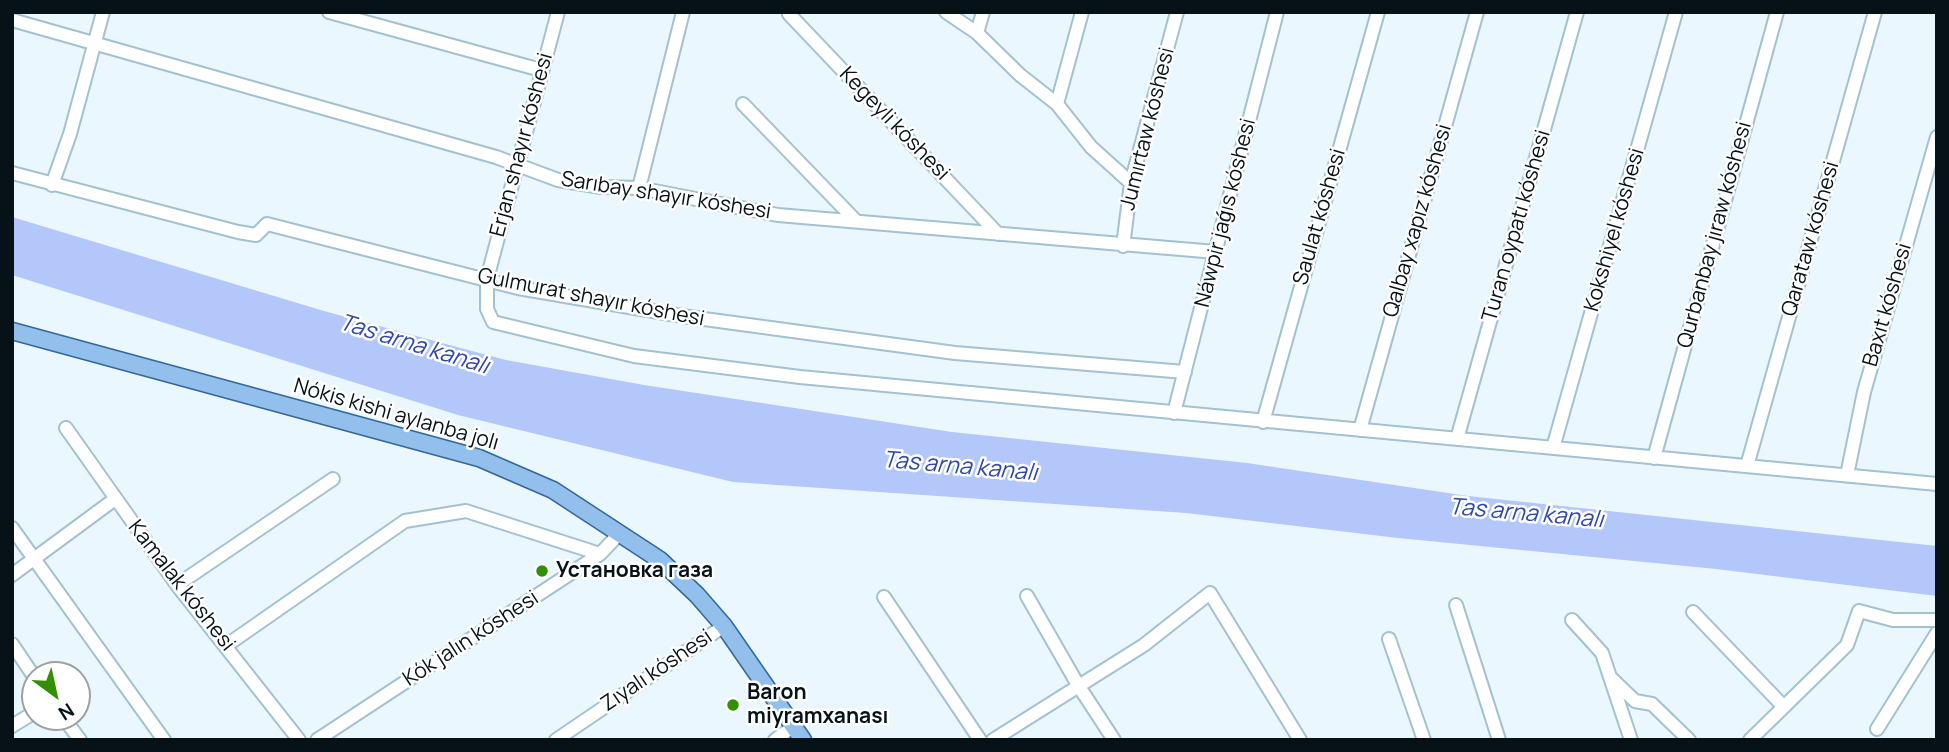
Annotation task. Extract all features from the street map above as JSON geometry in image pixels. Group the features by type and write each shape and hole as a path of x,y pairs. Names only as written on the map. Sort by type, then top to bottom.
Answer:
{"main road":[{"name":"Nókis kishi aylanba jolı","path":"12,331 479,458 553,490 660,560 697,595 724,626 799,733"}],"street":[{"path":"52,185 70,134 103,12"},
{"path":"329,12 541,70"},
{"name":"Erjan shayır kóshesi","path":"558,12 487,279 487,309 494,322 634,356 839,382 1174,413"},
{"path":"639,188 683,12"},
{"path":"946,12 977,33 1020,75 1057,104 1091,147 1131,183"},
{"path":"977,33 983,12"},
{"path":"1057,104 1082,12"},
{"name":"Jumırtaw kóshesi","path":"1123,246 1131,183 1177,12"},
{"name":"Náwpir jaǵıs kóshesi","path":"1174,413 1278,12"},
{"name":"Saulat kóshesi","path":"1262,422 1378,12"},
{"name":"Qalbay xapız kóshesi","path":"1360,430 1477,12"},
{"name":"Turan oypatı kóshesi","path":"1457,439 1577,12"},
{"name":"Kokshiyel kóshesi","path":"1553,448 1676,12"},
{"name":"Qurbanbay jıraw kóshesi","path":"1654,458 1777,12"},
{"name":"Qarataw kóshesi","path":"1746,466 1875,12"},
{"name":"Kegeyli kóshesi","path":"789,13 998,234"},
{"name":"Sarıbay shayır kóshesi","path":"12,20 496,157 558,180 601,187 639,188 778,215 1216,252"},
{"path":"743,104 856,221"},
{"name":"Baxıt kóshesi","path":"1847,475 1864,392 1937,137"},
{"name":"Gulmurat shayır kóshesi","path":"12,173 238,232 256,235 267,224 518,288 761,329 955,353 1185,372"},
{"path":"1174,413 1937,484"},
{"name":"Kamalak kóshesi","path":"66,428 177,585 299,740"},
{"path":"177,585 333,479"},
{"path":"12,576 115,499"},
{"path":"226,645 405,521 466,510 600,554"},
{"path":"12,528 164,740"},
{"name":"Kók jalın kóshesi","path":"317,740 600,554 620,533"},
{"path":"993,740 1144,645 1210,593 1300,740"},
{"path":"1027,596 1078,685 1114,740"},
{"path":"884,597 980,740"},
{"path":"1457,605 1499,740"},
{"path":"1750,740 1847,645 1859,611 1893,621 1937,620"},
{"path":"1693,612 1784,707"},
{"path":"1572,620 1602,653 1630,740"},
{"name":"Zıyalı kóshesi","path":"556,740 724,626"},
{"path":"1877,729 1937,633"},
{"path":"1389,639 1424,740"},
{"path":"12,644 24,661"},
{"path":"1610,677 1636,701 1652,704 1689,740"},
{"path":"775,740 799,733"}],"water":[{"name":"Tas arna kanalı","path":"12,217 324,311 453,346 506,360 644,385 952,432 1247,463 1468,496 1937,546 1937,596 1716,569 1398,538 1186,513 733,482 458,415 12,275"}],"place":[{"name":"Установка газа","path":"542,571"},
{"name":"Baron miyramxanası","path":"733,705"}]}
